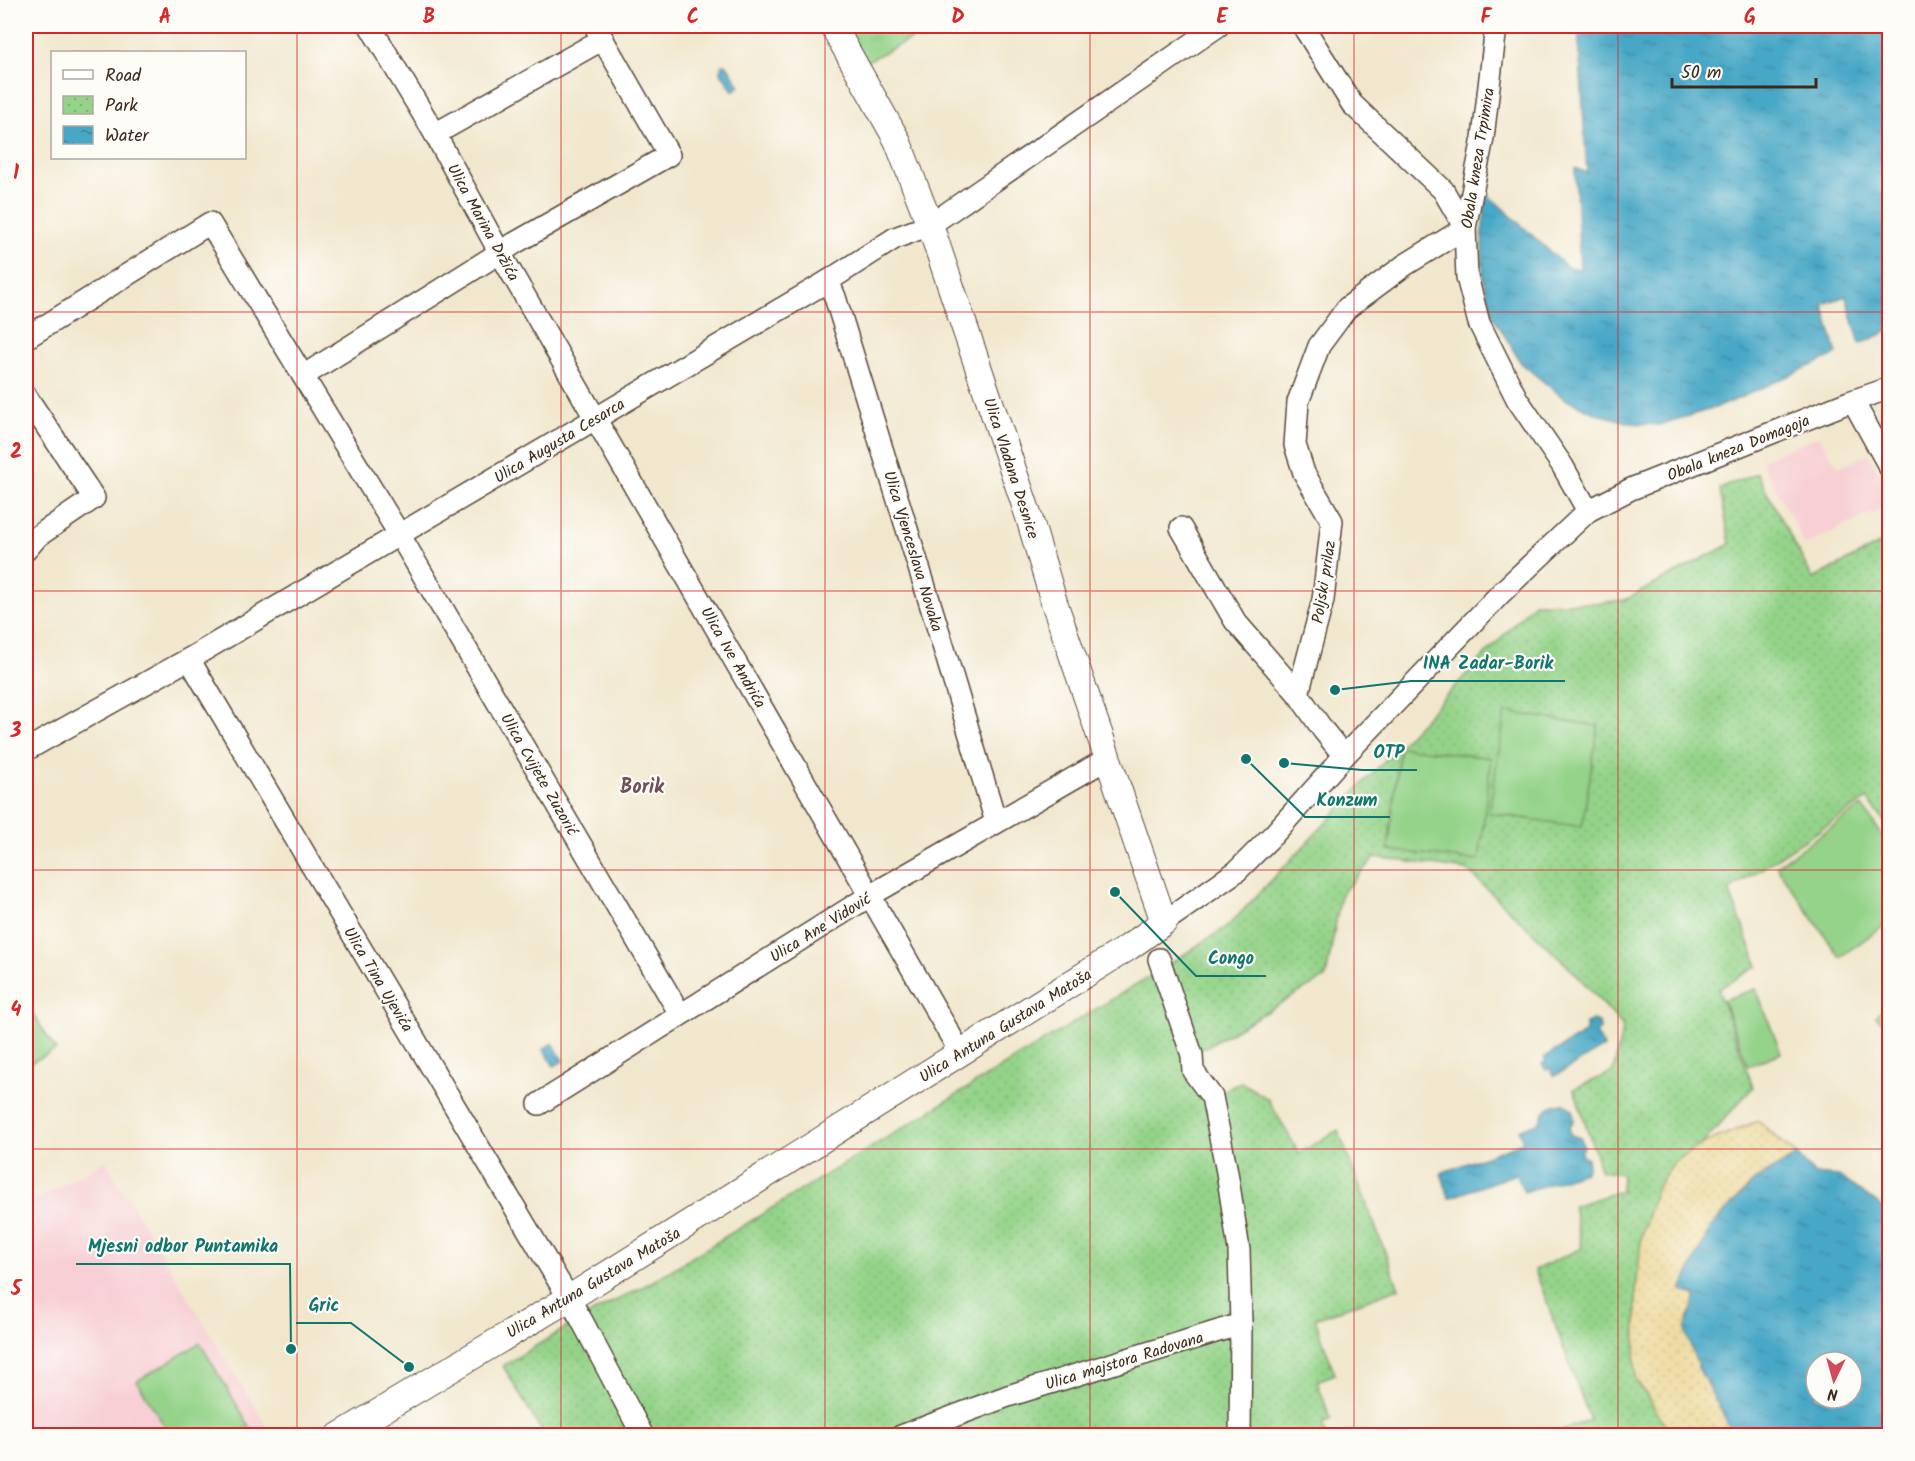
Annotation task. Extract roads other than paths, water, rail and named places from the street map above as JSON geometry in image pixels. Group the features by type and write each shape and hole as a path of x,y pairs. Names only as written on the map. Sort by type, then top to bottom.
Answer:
{"street":[{"name":"Ulica Marina Držića","path":"370,26 435,134 595,418"},
{"name":"Ulica Vladana Desnice","path":"833,26 897,140 930,225 1024,503 1054,602 1164,921"},
{"name":"Ulica Augusta Cesarca","path":"26,750 189,659 828,281 895,237 930,225 1218,26"},
{"path":"1303,26 1352,104 1443,190 1465,228"},
{"name":"Obala kneza Trpimira","path":"1496,26 1483,138 1465,228 1467,277 1479,323 1517,399 1562,465 1588,511"},
{"path":"303,376 500,253 669,155 599,32 435,134"},
{"name":"Ulica Cvijete Zuzorić","path":"26,338 210,223 399,534 680,1014"},
{"name":"Poljski prilaz","path":"1298,694 1323,600 1332,521 1304,473 1295,445 1298,402 1319,346 1347,308 1405,265 1465,228"},
{"name":"Ulica Vjenceslava Novaka","path":"828,281 835,297 925,586 996,822"},
{"name":"Obala kneza Domagoja","path":"1588,511 1631,489 1890,388"},
{"path":"26,396 94,498 38,537 26,550"},
{"path":"1853,401 1890,468"},
{"name":"Ulica Ive Andrića","path":"595,418 960,1052"},
{"name":"Ulica Antuna Gustava Matoša","path":"339,1436 568,1299 853,1122 960,1052 1129,947 1236,871 1274,834 1344,756 1502,592 1588,511"},
{"path":"1181,528 1235,621 1298,694 1344,756"},
{"name":"Ulica Tina Ujevića","path":"189,659 568,1299"},
{"name":"Ulica Ane Vidović","path":"539,1104 871,895 1107,759"},
{"path":"1159,959 1192,1055 1193,1071 1212,1097 1227,1172 1239,1250 1240,1436"},
{"path":"568,1299 643,1436"},
{"name":"Ulica majstora Radovana","path":"901,1436 1008,1396 1241,1324"}],"water":[{"path":"1578,26 1889,26 1889,331 1860,344 1846,296 1823,304 1837,354 1724,405 1659,425 1630,423 1593,412 1565,399 1521,363 1493,316 1483,278 1482,233 1487,194 1567,267 1580,269 1575,168 1587,173"},
{"path":"722,64 727,65 740,86 733,91 720,71"},
{"path":"1592,1020 1599,1022 1600,1029 1596,1033 1604,1047 1555,1076 1550,1069 1546,1070 1542,1064 1546,1061 1544,1058 1586,1032 1586,1024"},
{"path":"553,1043 563,1061 554,1066 543,1049"},
{"path":"1557,1104 1565,1104 1573,1110 1574,1120 1569,1128 1571,1135 1581,1138 1584,1147 1580,1154 1587,1158 1588,1166 1585,1172 1524,1192 1516,1174 1449,1198 1441,1173 1523,1142 1519,1130 1540,1122 1546,1110"},
{"path":"1797,1155 1814,1174 1839,1176 1889,1212 1889,1435 1734,1435 1698,1367 1685,1330 1696,1295 1681,1291 1711,1227 1755,1180"}],"place":[{"name":"INA Zadar-Borik","path":"1335,690"},
{"name":"Konzum","path":"1246,759"},
{"name":"OTP","path":"1284,763"},
{"name":"Congo","path":"1115,892"},
{"name":"Mjesni odbor Puntamika","path":"291,1349"},
{"name":"Gric","path":"409,1367"}],"district":[{"name":"Borik","path":"642,786"}]}
